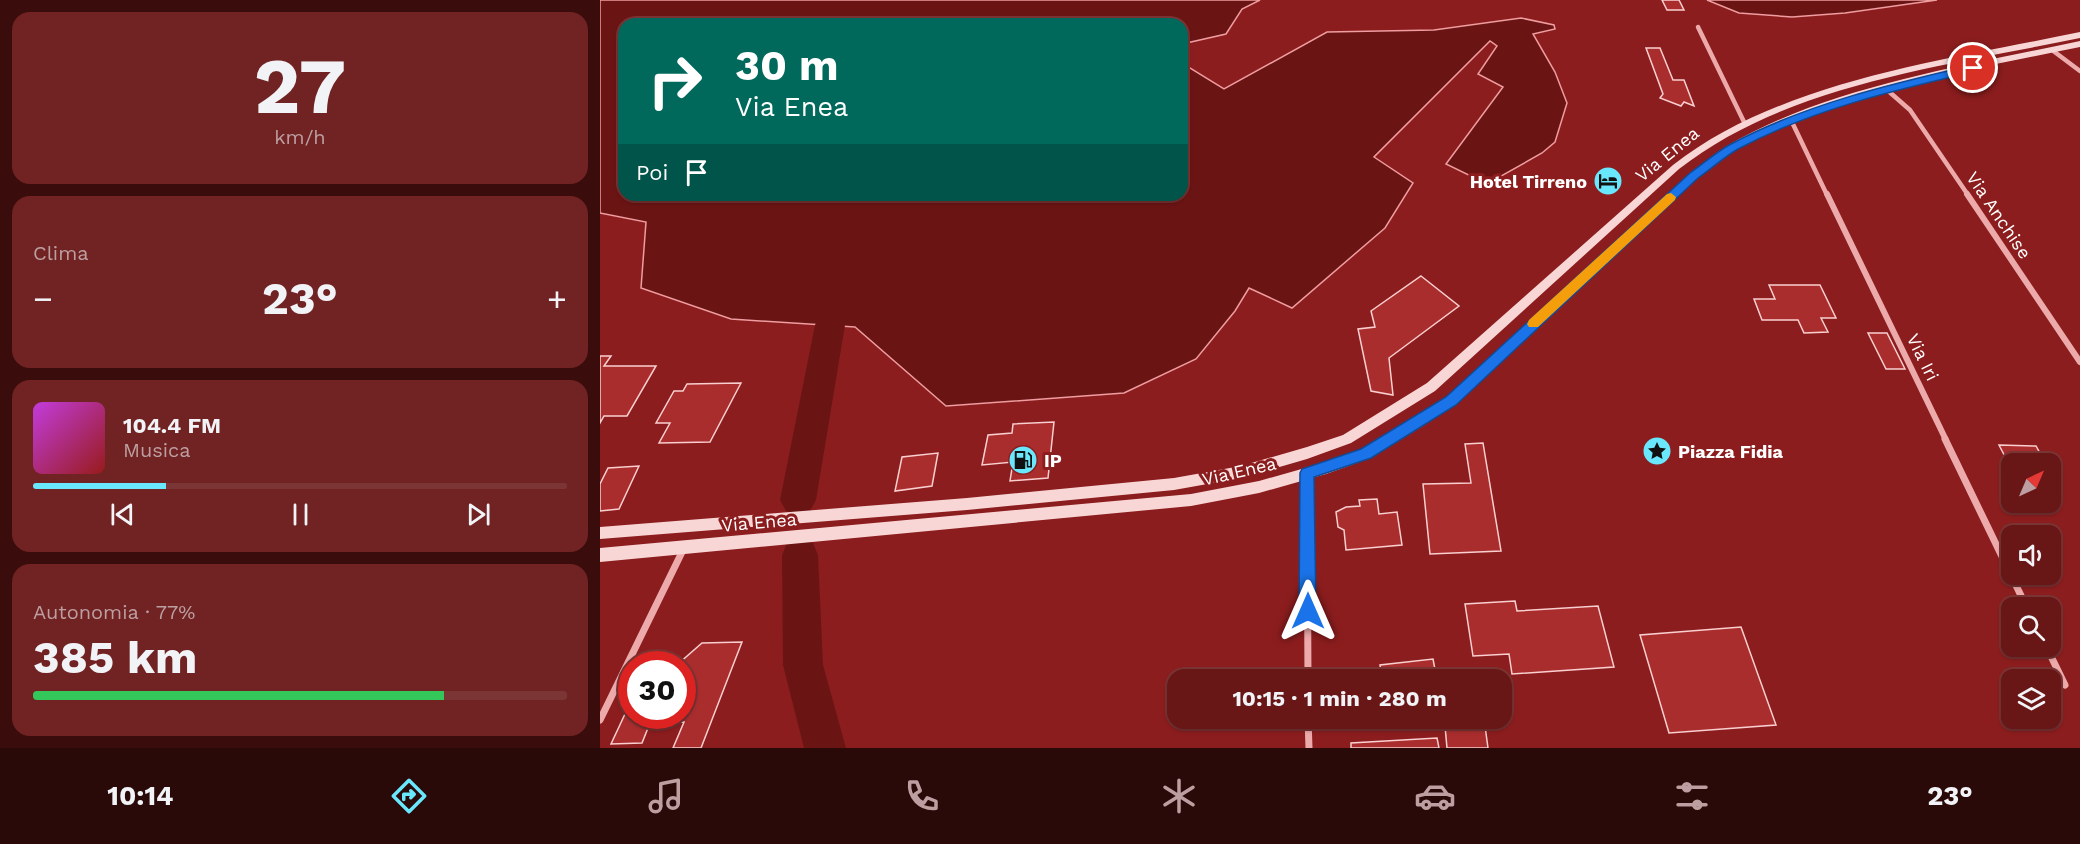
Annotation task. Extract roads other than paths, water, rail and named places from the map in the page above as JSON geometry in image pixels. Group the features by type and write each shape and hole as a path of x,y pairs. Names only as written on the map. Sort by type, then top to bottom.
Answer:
{"main road":[{"name":"Via Enea","path":"600,533 968,504 1174,484 1241,472 1347,439 1431,387 1676,167 1715,139 1773,112 1875,80 2080,35"},
{"name":"Via Enea","path":"600,555 1191,500 1259,487 1366,454 1451,401 1694,176 1732,147 1791,120 1886,89 2080,44"}],"street":[{"path":"1698,27 1744,124"},
{"path":"2052,50 2080,71"},
{"name":"Via Anchise","path":"1886,89 1910,110 2080,362"},
{"name":"Via Iri","path":"1791,120 2022,597"},
{"path":"1307,473 1308,669"},
{"path":"600,720 684,547"},
{"path":"2051,657 2065,685"},
{"path":"1308,729 1308,748"}],"waterway":[{"path":"798,500 830,325"},
{"path":"800,555 803,665 825,748"}],"place":[{"name":"Hotel Tirreno","path":"1608,181"},
{"name":"Piazza Fidia","path":"1657,451"},
{"name":"IP","path":"1023,460"}]}
